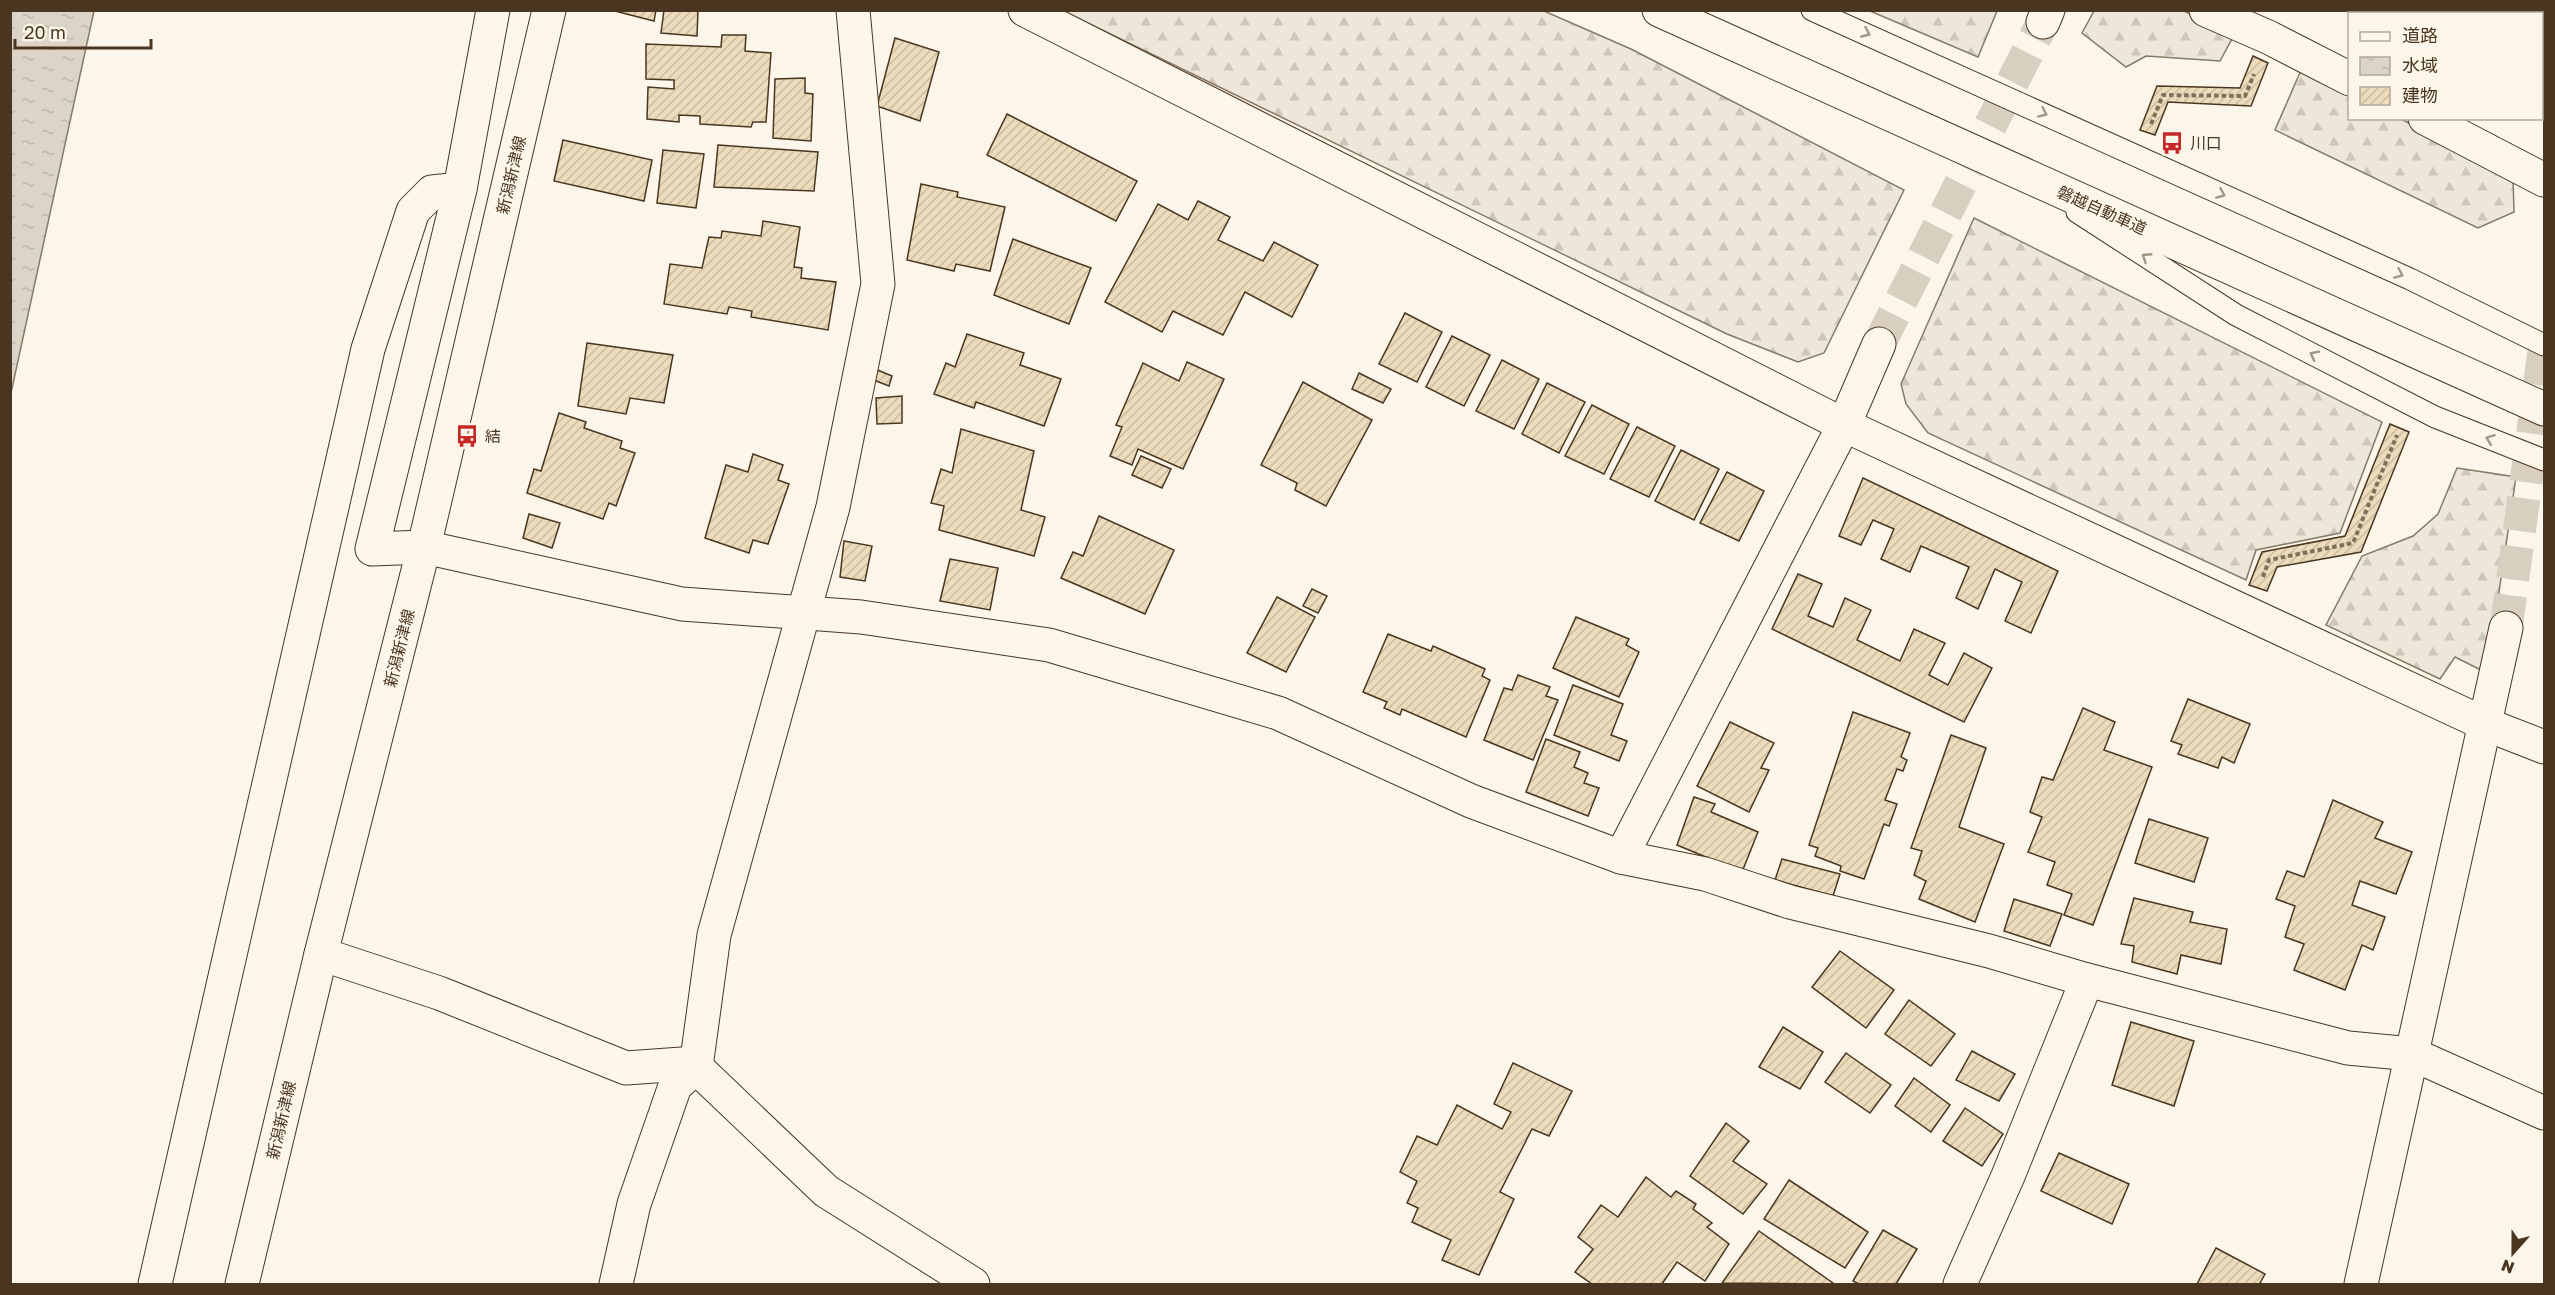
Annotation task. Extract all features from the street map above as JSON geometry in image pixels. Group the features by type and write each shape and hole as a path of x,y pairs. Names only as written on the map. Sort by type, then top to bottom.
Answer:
{"main road":[{"path":"494,10 460,189 372,549 424,547 682,604 861,617 1049,645 1278,713 1471,801 1621,857 1705,874 1790,902 1989,951 2087,980 2348,1048 2412,1054 2544,1113"},
{"name":"新潟新津線","path":"242,1284 321,954 424,547 549,10"},
{"path":"616,1284 634,1204 675,1086 696,1065 714,935 833,507 878,284 853,10"},
{"path":"1025,10 1844,425 2485,724 2544,747"},
{"name":"磐越自動車道","path":"1659,10 2544,409"},
{"path":"2206,10 2348,78"},
{"path":"2429,120 2544,180"},
{"path":"155,1284 368,349 413,212 432,192 460,189"},
{"path":"1621,857 1844,425 1879,344"},
{"path":"2361,1284 2506,628"},
{"path":"321,954 439,993 626,1068 696,1065 826,1191 973,1284"},
{"path":"1960,1284 2087,980"}],"lane":[{"path":"1812,10 2399,274 2544,345"},
{"path":"2012,170 2236,315 2435,417 2544,460"}],"path":[{"path":"2151,126 2163,95 2245,96 2257,65"},
{"path":"2261,581 2269,560 2353,543 2397,435"}],"green space":[{"path":"2182,10 2234,35 2220,61 2146,56 2126,67 2082,33 2094,11"},
{"path":"1063,11 1544,11 1631,49 1904,190 1824,353 1798,362 1727,334"},
{"path":"1870,11 1997,11 1978,57"},
{"path":"2302,68 2348,91 2348,120 2403,120 2513,176 2514,212 2478,228 2275,130"},
{"path":"1974,218 2382,422 2340,533 2256,550 2246,580 1928,433 1906,404 1901,384"},
{"path":"2457,468 2516,477 2487,673 2455,657 2440,679 2326,625 2362,556 2413,536 2438,514"}],"water":[{"path":"10,11 94,11 11,393"}],"building":[{"path":"611,10 656,10 654,21"},
{"path":"664,10 698,10 697,36 661,33"},
{"path":"722,35 746,35 745,51 771,53 766,122 753,122 751,127 700,124 700,116 679,115 679,122 647,119 648,87 674,89 674,80 646,79 646,44 721,47"},
{"path":"895,38 939,52 920,121 877,106"},
{"path":"2253,56 2268,63 2251,106 2168,102 2155,135 2140,130 2157,86 2240,88"},
{"path":"805,78 805,93 813,94 811,141 773,138 775,79"},
{"path":"1007,114 1137,181 1116,221 987,155"},
{"path":"563,140 652,160 644,201 554,181"},
{"path":"718,145 818,152 814,191 714,187"},
{"path":"663,150 704,154 696,208 657,203"},
{"path":"921,184 958,192 957,197 1005,207 990,271 956,264 954,271 907,260"},
{"path":"1198,201 1230,217 1218,240 1263,261 1274,242 1318,265 1292,317 1245,292 1223,335 1173,311 1162,332 1105,302 1158,204 1188,220"},
{"path":"763,221 800,227 794,267 802,268 801,278 836,282 828,330 751,317 752,311 729,307 727,314 664,304 670,264 702,268 709,237 721,238 722,231 761,236"},
{"path":"1013,239 1091,268 1069,324 994,295"},
{"path":"1405,313 1442,332 1417,382 1379,364"},
{"path":"967,334 1024,353 1020,365 1061,379 1044,426 976,402 974,408 934,394 946,363 955,367"},
{"path":"1452,336 1490,355 1464,406 1426,387"},
{"path":"587,343 673,355 664,403 630,398 626,414 578,406"},
{"path":"1502,360 1539,379 1514,429 1476,411"},
{"path":"1187,362 1224,379 1183,469 1138,449 1132,465 1110,456 1122,427 1116,425 1143,363 1179,381"},
{"path":"875,369 892,376 889,386 871,379"},
{"path":"1359,373 1391,389 1383,403 1352,389"},
{"path":"1303,382 1372,420 1326,506 1295,490 1297,483 1261,465"},
{"path":"1547,383 1585,402 1559,453 1522,434"},
{"path":"902,396 902,423 877,424 876,398"},
{"path":"1592,405 1629,424 1604,474 1565,456"},
{"path":"559,413 586,422 584,428 622,441 620,448 635,453 616,506 609,503 603,519 527,493 534,469 541,471"},
{"path":"2390,424 2409,432 2361,552 2277,567 2267,591 2249,585 2262,552 2345,536"},
{"path":"1637,427 1675,446 1649,497 1610,479"},
{"path":"961,429 1034,451 1021,510 1045,517 1034,556 939,530 944,506 931,503 941,469 952,473"},
{"path":"1681,450 1719,469 1694,520 1655,501"},
{"path":"753,454 783,465 778,480 789,484 768,544 753,540 749,553 705,538 726,465 748,472"},
{"path":"1141,456 1171,469 1162,488 1132,475"},
{"path":"1727,472 1764,491 1739,541 1700,523"},
{"path":"1863,478 2058,571 2031,633 2005,621 2022,582 1995,569 1978,609 1956,598 1969,567 1921,546 1910,572 1881,559 1894,529 1873,520 1861,545 1839,536"},
{"path":"529,514 560,523 552,548 523,538"},
{"path":"1099,516 1174,550 1145,614 1061,578 1073,552 1083,556"},
{"path":"844,541 872,546 865,581 840,577"},
{"path":"950,559 998,568 990,610 940,601"},
{"path":"1798,574 1822,584 1808,616 1833,627 1845,598 1871,610 1857,640 1900,661 1914,629 1945,643 1929,675 1948,685 1964,653 1992,668 1964,722 1772,629"},
{"path":"1312,589 1327,596 1318,613 1303,606"},
{"path":"1277,597 1315,617 1286,672 1247,653"},
{"path":"1576,617 1629,639 1626,645 1639,652 1619,697 1553,668"},
{"path":"1388,634 1431,651 1433,646 1485,669 1482,676 1490,680 1466,737 1402,709 1400,715 1384,708 1387,702 1363,692"},
{"path":"1518,675 1550,687 1546,696 1558,700 1533,760 1484,740 1504,688 1512,690"},
{"path":"1573,685 1623,704 1611,735 1627,741 1619,761 1554,735"},
{"path":"2188,699 2250,724 2234,763 2222,757 2218,768 2178,754 2182,745 2171,741"},
{"path":"2083,708 2115,722 2104,750 2152,767 2093,925 2064,915 2072,894 2047,885 2055,862 2028,852 2042,817 2030,812 2042,777 2053,780"},
{"path":"1853,712 1910,733 1901,757 1907,760 1903,771 1897,769 1885,800 1897,804 1889,826 1884,824 1864,879 1840,871 1841,866 1815,856 1818,848 1809,845"},
{"path":"1730,722 1774,743 1761,768 1769,770 1749,812 1697,786"},
{"path":"1951,735 1986,748 1959,827 2004,844 1975,922 1919,899 1926,881 1914,875 1922,851 1911,848"},
{"path":"1546,739 1580,752 1574,767 1588,773 1584,783 1599,788 1588,816 1526,792"},
{"path":"1694,797 1715,804 1711,812 1758,832 1742,872 1677,845"},
{"path":"2333,800 2383,822 2375,838 2412,852 2396,894 2360,881 2352,905 2385,917 2373,950 2362,945 2345,990 2294,970 2304,944 2285,937 2295,906 2276,899 2287,871 2304,877"},
{"path":"2149,819 2208,838 2194,882 2135,863"},
{"path":"1782,859 1840,874 1833,896 1775,880"},
{"path":"2134,898 2193,912 2190,922 2227,929 2221,964 2181,955 2177,974 2132,962 2134,946 2121,944"},
{"path":"2014,899 2062,914 2050,946 2004,931"},
{"path":"1840,951 1894,990 1866,1028 1812,987"},
{"path":"1909,1000 1955,1034 1931,1066 1885,1034"},
{"path":"2131,1022 2194,1041 2174,1106 2112,1085"},
{"path":"1783,1027 1823,1052 1800,1089 1759,1067"},
{"path":"1972,1051 2015,1074 1999,1101 1956,1080"},
{"path":"1846,1053 1891,1085 1870,1113 1825,1082"},
{"path":"1513,1063 1572,1091 1549,1136 1532,1129 1500,1192 1514,1199 1479,1275 1442,1260 1451,1240 1412,1222 1418,1208 1407,1203 1417,1181 1400,1172 1417,1136 1437,1145 1457,1105 1502,1129 1511,1112 1494,1104"},
{"path":"1914,1078 1950,1105 1931,1132 1895,1106"},
{"path":"1965,1108 2003,1134 1982,1166 1943,1141"},
{"path":"1726,1123 1749,1141 1733,1161 1767,1184 1743,1214 1690,1176"},
{"path":"2059,1153 2129,1184 2112,1224 2041,1191"},
{"path":"1646,1177 1671,1197 1676,1191 1696,1204 1693,1209 1712,1223 1707,1227 1729,1244 1705,1281 1677,1262 1662,1284 1592,1284 1575,1272 1593,1249 1578,1237 1601,1205 1618,1217"},
{"path":"1789,1180 1868,1232 1845,1268 1764,1219"},
{"path":"1883,1230 1917,1249 1896,1284 1859,1284 1853,1281"},
{"path":"1759,1231 1833,1283 1722,1283"},
{"path":"2216,1248 2265,1274 2260,1283 2263,1284 2197,1284"}],"tunnel":[{"path":"1879,344 2043,22"},
{"path":"2506,628 2544,351"}],"place":[{"name":"川口","path":"2172,143"},
{"name":"結","path":"467,436"}]}
